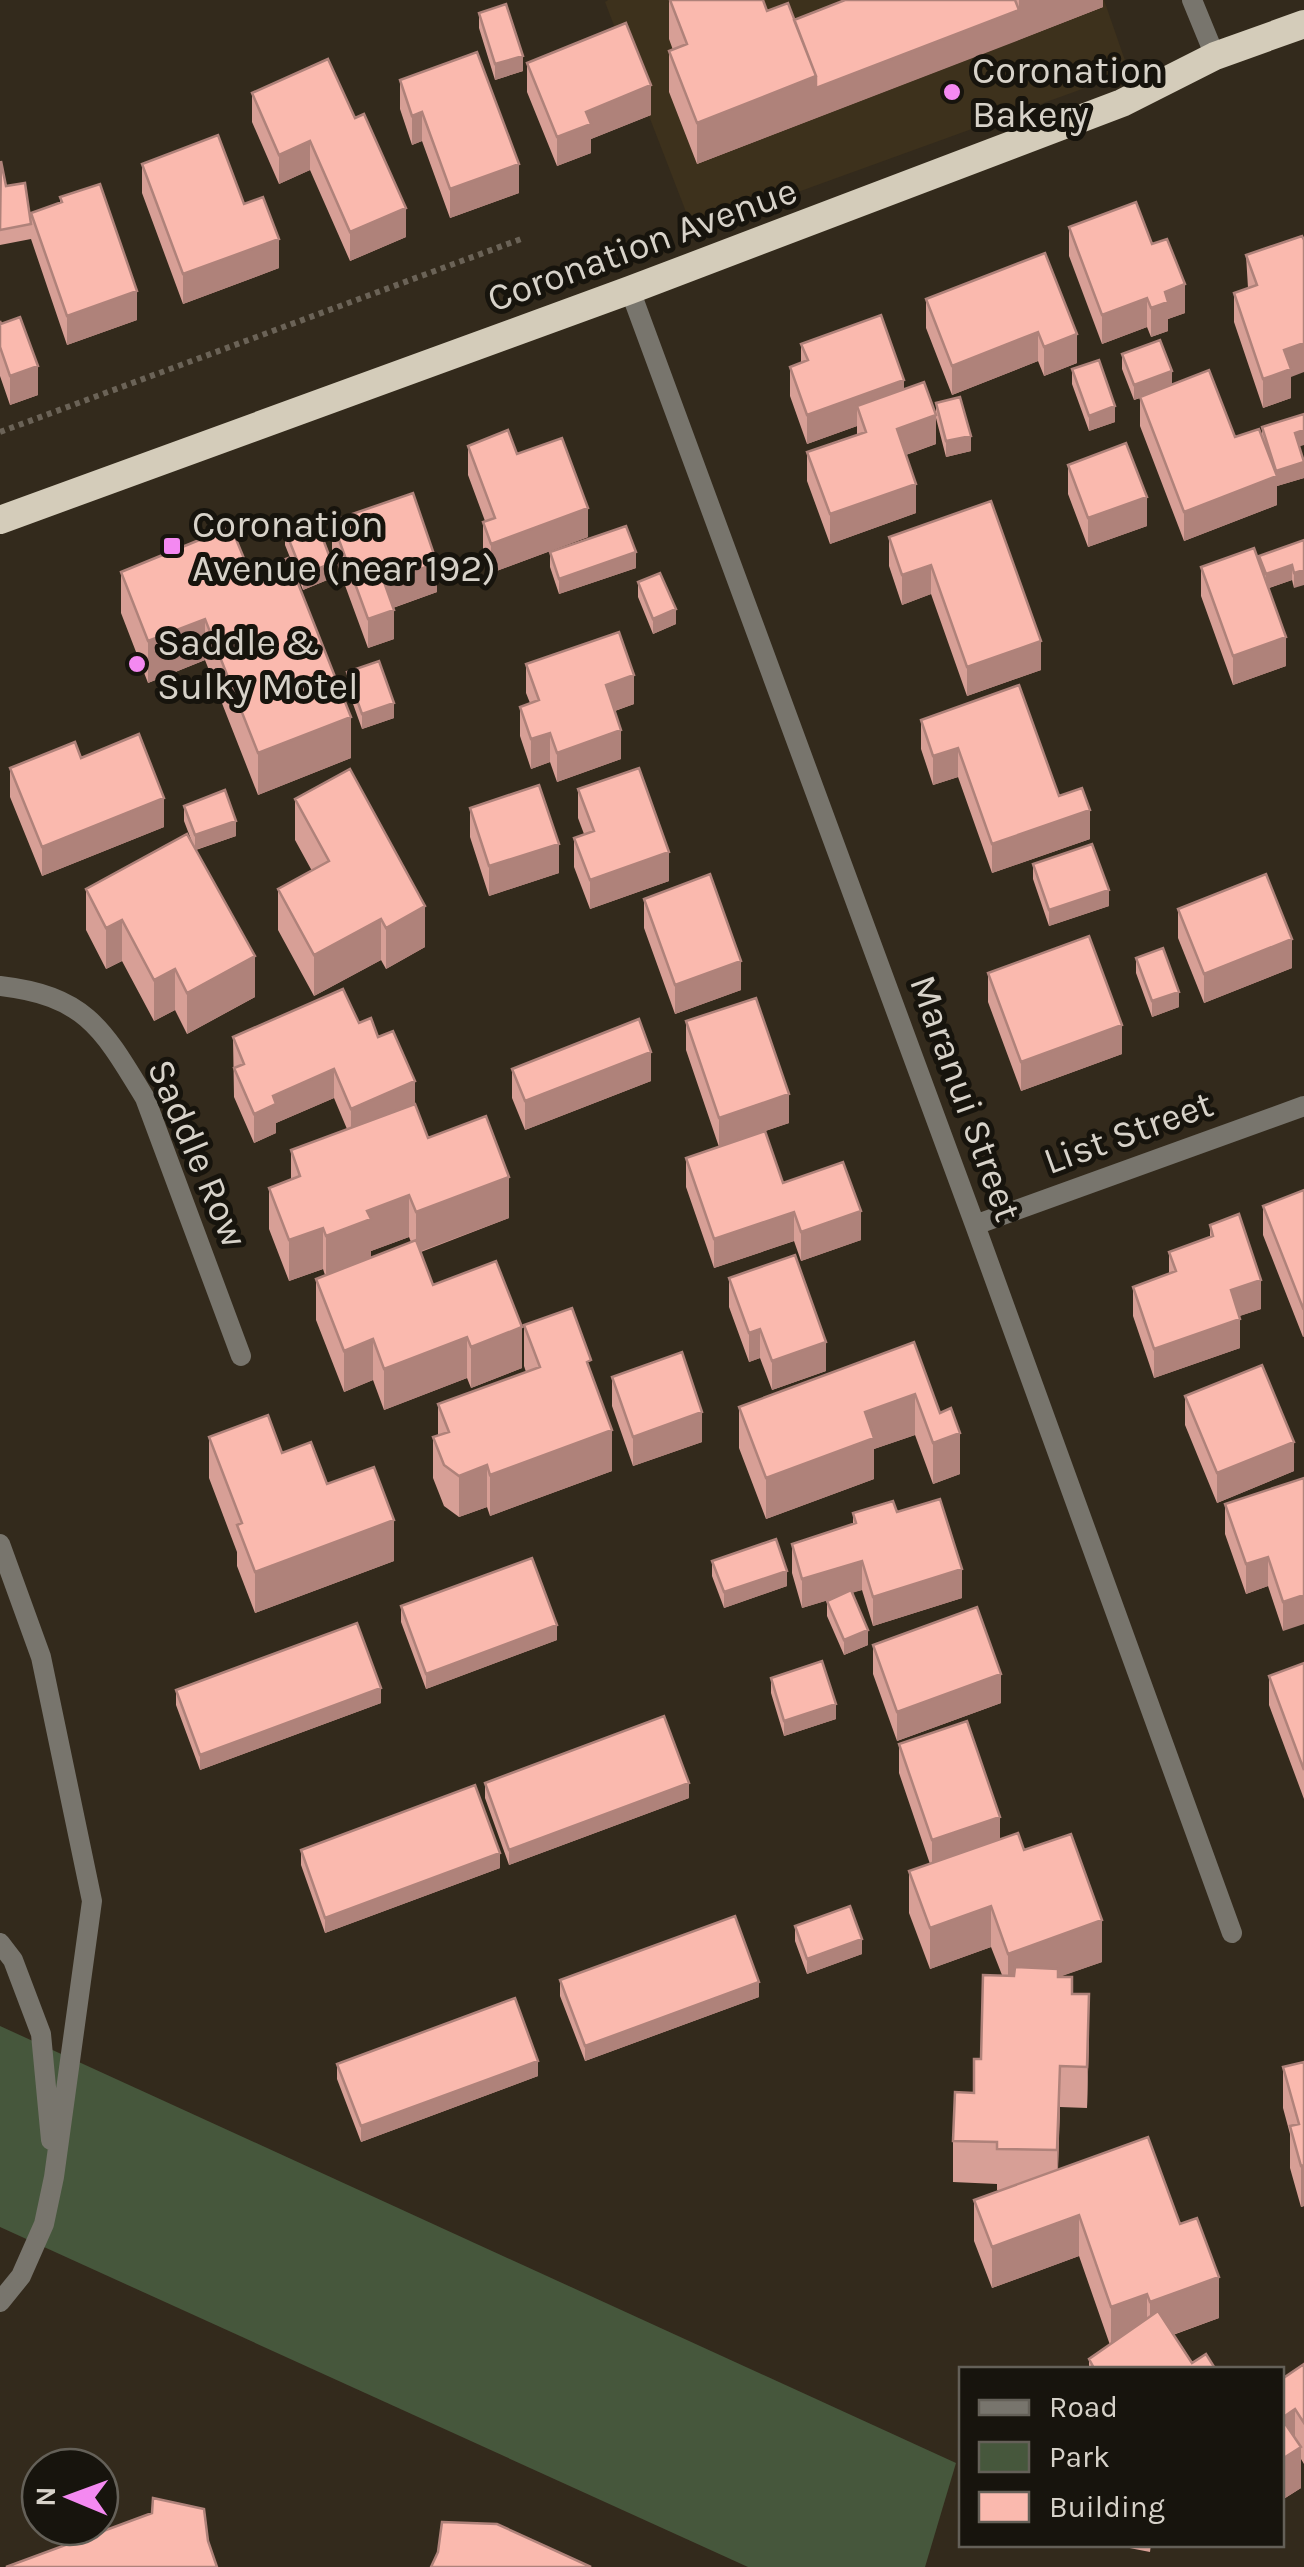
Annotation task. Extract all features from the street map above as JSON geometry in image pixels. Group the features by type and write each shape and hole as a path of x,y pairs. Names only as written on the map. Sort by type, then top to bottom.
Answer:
{"highway":[{"name":"Coronation Avenue","path":"0,520 630,290 1122,103 1215,56 1304,24"}],"street":[{"path":"1192,0 1215,56"},
{"name":"Maranui Street","path":"630,290 1232,1933"},
{"name":"Saddle Row","path":"0,986 43,993 75,1008 98,1028 121,1059 145,1098 241,1356"},
{"name":"List Street","path":"975,1225 1304,1106"},
{"path":"0,1544 41,1658 92,1901 44,2224 21,2276 0,2302"},
{"path":"0,1942 13,1960 41,2034 54,2177"}],"path":[{"path":"0,432 521,238"}],"shaded area":[{"path":"1104,0 1129,72 693,230 605,2"}],"green space":[{"path":"0,2026 956,2463 925,2567 748,2567 0,2227"}],"building":[{"path":"670,0 763,0 767,11 788,3 816,76 697,123 669,51 687,44"},
{"path":"845,0 1015,0 1019,10 816,88 816,76 794,20"},
{"path":"506,4 523,56 495,64 479,13"},
{"path":"626,23 651,85 586,112 591,124 557,137 527,63"},
{"path":"477,52 519,164 450,189 422,112 412,116 400,80"},
{"path":"328,59 355,118 364,114 406,208 350,232 310,141 279,155 252,93"},
{"path":"218,135 244,204 263,197 279,239 183,274 142,164"},
{"path":"1,161 6,186 25,183 31,224 0,230"},
{"path":"100,184 137,291 67,316 31,213 62,202 60,197"},
{"path":"1136,202 1152,244 1167,239 1185,284 1165,292 1168,302 1151,308 1147,298 1102,315 1069,227"},
{"path":"1302,236 1304,343 1284,350 1291,369 1263,379 1234,293 1257,285 1246,255"},
{"path":"1045,253 1077,334 1044,347 1038,332 952,366 926,299"},
{"path":"881,315 904,380 807,415 790,367 808,360 801,344"},
{"path":"20,317 38,366 10,376 0,347 0,321 1,324"},
{"path":"1160,340 1172,371 1134,385 1122,354"},
{"path":"1099,360 1115,406 1089,416 1072,369"},
{"path":"1209,370 1235,437 1259,429 1277,476 1184,512 1140,397"},
{"path":"924,382 936,415 897,429 916,484 830,514 807,452 866,432 857,406"},
{"path":"960,397 971,436 946,441 936,403"},
{"path":"1304,414 1304,430 1295,433 1304,462 1276,471 1262,427"},
{"path":"508,430 517,454 562,438 588,508 491,544 483,522 495,518 468,446"},
{"path":"1126,443 1147,497 1088,518 1068,465"},
{"path":"413,493 437,563 384,582 394,610 368,619 332,521"},
{"path":"991,501 1041,641 967,667 931,565 902,575 889,537"},
{"path":"315,518 332,563 303,575 285,530"},
{"path":"626,526 636,552 559,579 550,552"},
{"path":"231,527 250,573 288,558 351,717 258,753 205,619 148,641 121,572"},
{"path":"1304,540 1304,570 1294,573 1292,565 1266,574 1259,556"},
{"path":"1254,548 1286,637 1233,656 1201,567"},
{"path":"660,573 676,609 653,619 638,582"},
{"path":"619,632 634,675 606,685 621,730 557,753 550,733 531,739 520,707 539,700 526,664"},
{"path":"379,661 394,703 362,714 347,672"},
{"path":"1019,685 1059,796 1082,788 1090,810 992,844 958,748 933,756 921,720"},
{"path":"139,734 164,798 42,847 10,768 75,742 81,758"},
{"path":"639,768 669,852 590,880 574,838 594,831 578,789"},
{"path":"350,769 425,906 386,928 381,919 314,955 278,889 329,861 295,799"},
{"path":"539,785 559,844 489,866 470,808"},
{"path":"225,790 236,821 195,835 184,806"},
{"path":"187,834 255,956 187,993 175,969 154,980 122,920 106,928 86,889"},
{"path":"1092,844 1109,890 1049,910 1033,864"},
{"path":"710,874 741,961 675,985 644,899"},
{"path":"1266,874 1292,939 1204,974 1178,909"},
{"path":"1089,936 1122,1025 1021,1062 988,973"},
{"path":"1163,948 1179,992 1152,1001 1136,958"},
{"path":"343,989 359,1023 371,1018 378,1037 393,1031 415,1081 351,1109 334,1069 273,1096 276,1104 254,1114 234,1068 244,1064 233,1037"},
{"path":"756,998 789,1094 719,1118 686,1021"},
{"path":"639,1019 651,1052 525,1101 512,1069"},
{"path":"415,1104 428,1138 486,1116 509,1177 416,1212 409,1195 367,1211 371,1219 326,1236 323,1228 289,1240 269,1188 300,1176 291,1150"},
{"path":"765,1131 783,1183 843,1162 861,1211 801,1232 794,1212 714,1239 686,1158"},
{"path":"1304,1190 1304,1307 1303,1308 1263,1206"},
{"path":"1239,1214 1261,1280 1231,1290 1240,1319 1154,1349 1133,1287 1176,1271 1169,1252 1213,1236 1210,1225"},
{"path":"416,1240 433,1285 496,1261 522,1327 471,1347 467,1337 384,1369 373,1339 344,1351 316,1279"},
{"path":"795,1255 826,1342 772,1361 760,1329 749,1333 729,1278"},
{"path":"572,1308 612,1430 490,1475 487,1465 459,1476 444,1465 433,1437 449,1432 438,1404 540,1367 524,1325"},
{"path":"914,1342 940,1413 951,1408 960,1433 933,1443 915,1394 865,1412 874,1438 766,1478 739,1407"},
{"path":"682,1352 702,1412 633,1437 612,1377"},
{"path":"1262,1365 1294,1442 1217,1473 1185,1396"},
{"path":"268,1415 282,1453 311,1442 327,1484 374,1467 394,1520 255,1572 237,1525 242,1523 209,1437"},
{"path":"1304,1478 1304,1595 1283,1602 1268,1557 1246,1564 1225,1504"},
{"path":"940,1499 962,1569 873,1597 862,1561 802,1579 792,1544 856,1523 853,1513 893,1501 897,1512"},
{"path":"776,1539 787,1571 724,1592 712,1561"},
{"path":"532,1558 557,1625 426,1674 401,1606"},
{"path":"851,1590 868,1630 844,1640 827,1601"},
{"path":"977,1607 1001,1674 897,1712 873,1645"},
{"path":"357,1623 381,1688 200,1755 176,1690"},
{"path":"822,1661 836,1704 784,1721 771,1678"},
{"path":"1304,1663 1304,1770 1269,1676"},
{"path":"664,1716 689,1783 509,1850 485,1783"},
{"path":"967,1721 1000,1817 932,1840 899,1744"},
{"path":"475,1785 500,1853 325,1918 301,1850"},
{"path":"1018,1833 1024,1850 1071,1834 1102,1920 1008,1954 991,1906 930,1928 909,1871"},
{"path":"850,1906 862,1939 807,1959 795,1926"},
{"path":"735,1916 759,1982 585,2046 560,1980"},
{"path":"1015,1967 1058,1969 1058,1977 1072,1977 1072,1994 1089,1994 1087,2067 1060,2066 1057,2150 997,2149 997,2142 953,2141 955,2092 974,2093 974,2059 981,2059 983,1975 1014,1976"},
{"path":"515,1998 538,2061 361,2126 337,2064"},
{"path":"1304,2062 1301,2166 1290,2126 1299,2124 1283,2067"},
{"path":"1148,2137 1180,2224 1197,2218 1219,2277 1150,2302 1147,2294 1111,2307 1079,2215 992,2247 974,2200"},
{"path":"1158,2311 1192,2363 1206,2354 1214,2367 1093,2367 1089,2359"},
{"path":"1304,2364 1304,2423 1295,2409 1284,2417 1284,2378"},
{"path":"1284,2422 1301,2447 1284,2458"},
{"path":"153,2498 204,2509 208,2541 217,2567 6,2567 60,2547 120,2547 120,2525 152,2513"},
{"path":"442,2522 497,2524 591,2567 431,2567 438,2552"}],"place":[{"name":"Coronation Bakery","path":"952,92"},
{"name":"Coronation Avenue (near 192)","path":"172,546"},
{"name":"Saddle & Sulky Motel","path":"137,664"}]}
